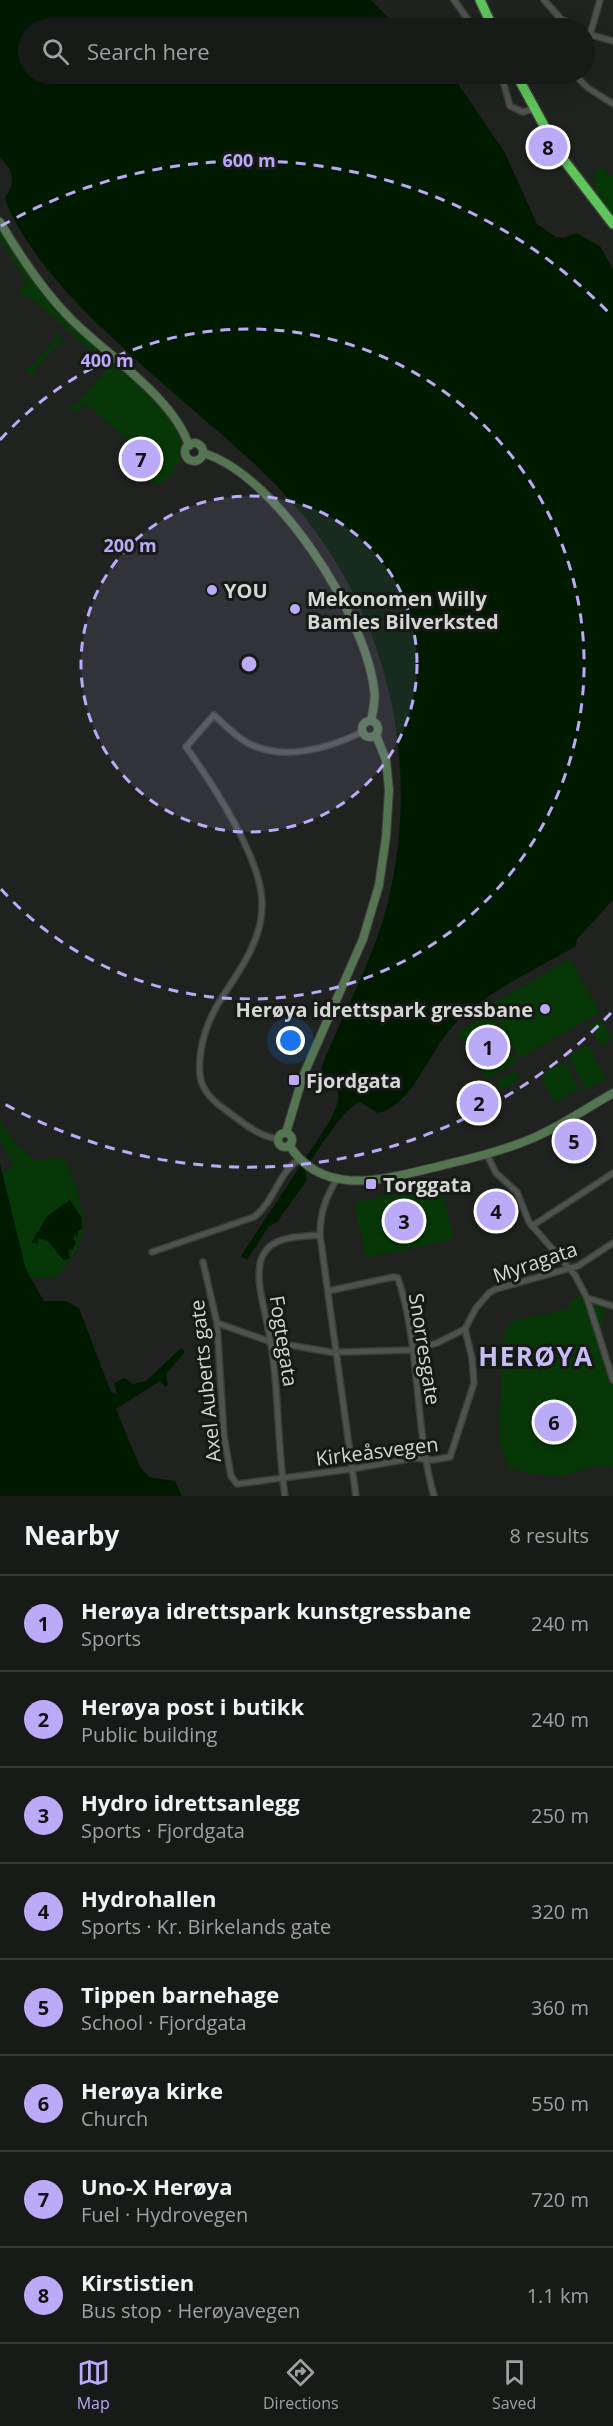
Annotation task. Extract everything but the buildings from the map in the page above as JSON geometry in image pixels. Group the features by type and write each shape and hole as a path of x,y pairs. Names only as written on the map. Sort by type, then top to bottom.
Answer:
{"highway":[{"path":"480,0 488,18"},
{"path":"521,84 570,170 613,224"}],"street":[{"path":"454,0 467,18"},
{"path":"544,0 560,18"},
{"path":"593,18 600,0"},
{"path":"595,36 613,41"},
{"path":"504,84 510,106 523,112 534,109"},
{"path":"585,84 613,104"},
{"path":"0,222 30,270 51,297 94,341 169,409 181,426 189,446 186,453 192,461 198,461 203,453"},
{"path":"189,446 199,445 203,453 228,463 249,479 289,521 327,574 346,607 369,664 375,697 371,721"},
{"path":"289,1145 282,1145 279,1139 257,1132 218,1105 200,1082 200,1057 207,1024 216,1005 254,944 261,919 262,896 256,868 249,854 210,781 186,747 214,715 244,741 274,751 294,752 315,748 362,732"},
{"path":"279,1139 282,1134 286,1133 303,1076 363,939 379,885 386,837 389,790 386,760 376,735 378,728 376,723 371,721 363,724 362,732 366,737 376,735"},
{"path":"289,1145 303,1163 337,1179 355,1181 383,1179 488,1155 544,1133 613,1093"},
{"path":"286,1133 292,1138 289,1145"},
{"path":"488,1155 496,1173 517,1192 532,1226 570,1268 587,1298 613,1380"},
{"path":"152,1252 248,1219 260,1212 290,1167 303,1163"},
{"path":"532,1226 613,1173"},
{"path":"337,1179 321,1212 320,1235 356,1496"},
{"name":"Fogtegata","path":"285,1496 276,1370 261,1292 260,1270 262,1257 270,1246 280,1240 320,1235"},
{"name":"Myragata","path":"465,1329 476,1308 489,1293 508,1284 585,1262 613,1243"},
{"name":"Axel Auberts gate","path":"203,1262 217,1323 222,1377 223,1425 232,1480 241,1485 283,1479"},
{"name":"Snorresgate","path":"328,1291 382,1279 398,1278 414,1350 425,1459 434,1496"},
{"path":"587,1298 613,1306"},
{"path":"217,1323 271,1342 338,1353 414,1350 437,1343 465,1329"},
{"name":"Kirkeåsvegen","path":"283,1479 414,1458 443,1459 452,1454 456,1435 471,1394 474,1369 465,1329"}],"green space":[{"path":"602,165 608,175 613,176 613,218 595,189 594,176"},
{"path":"0,228 86,336 151,396 167,414 178,432 182,450 176,467 162,482 156,485 149,479 159,466 85,403 75,412 69,408 70,404 74,407 106,371 103,368 106,364 29,296 26,298 19,292 27,282 0,240"},
{"path":"55,334 65,343 60,342 33,371 36,374 32,376 25,368 27,366 30,368 56,338"},
{"name":"Herøya idrettspark gressbane","path":"570,959 600,1012 520,1058 489,1006"},
{"path":"490,1014 517,1062 486,1080 458,1032"},
{"path":"601,1019 612,1040 601,1046 590,1026"},
{"path":"588,1045 606,1079 586,1090 568,1055"},
{"path":"564,1062 579,1089 555,1103 540,1075"},
{"path":"515,1071 520,1080 500,1090 496,1082"},
{"path":"0,1120 15,1143 34,1160 62,1158 74,1181 82,1212 83,1229 80,1242 73,1255 56,1277 29,1278 15,1241 0,1174 14,1166 0,1139"},
{"path":"441,1184 454,1239 366,1258 354,1203"},
{"path":"581,1295 603,1306 604,1316 599,1332 613,1370 613,1467 603,1465 558,1476 509,1469 499,1441 504,1333 511,1323 517,1320 568,1309 572,1300"}],"shaded area":[{"path":"0,0 371,0 388,18 18,18 18,84 458,84 504,151 537,224 556,237 564,238 576,233 600,246 613,269 613,900 577,939 576,946 494,993 452,1027 401,1100 378,1113 360,1102 346,1112 309,1164 305,1171 307,1180 277,1222 269,1226 247,1260 241,1256 330,1121 338,1103 338,1093 331,1085 323,1081 321,1069 377,937 387,906 397,854 401,801 398,748 390,696 376,646 355,597 329,551 281,490 246,456 119,344 57,281 15,222 5,198 11,187 11,172 0,158"},
{"path":"0,1164 26,1270 44,1301 66,1301 79,1308 111,1392 117,1394 114,1383 125,1378 133,1384 146,1381 181,1348 185,1352 166,1374 168,1385 165,1387 160,1381 116,1409 140,1467 149,1477 175,1481 182,1496 0,1496"},
{"path":"70,1200 82,1218 82,1229 78,1231 77,1238 75,1234 74,1238 72,1237 76,1243 73,1249 68,1251 70,1259 63,1260 48,1241 38,1238 38,1244 31,1243 47,1216"}],"place":[{"name":"Kirstistien","path":"548,147"},
{"name":"Uno-X Herøya","path":"141,459"},
{"name":"YOU","path":"212,590"},
{"name":"Mekonomen Willy Bamles Bilverksted","path":"295,609"},
{"name":"Herøya idrettspark gressbane","path":"545,1009"},
{"name":"Herøya idrettspark kunstgressbane","path":"488,1047"},
{"name":"Fjordgata","path":"294,1080"},
{"name":"Herøya post i butikk","path":"479,1103"},
{"name":"Tippen barnehage","path":"574,1141"},
{"name":"Torggata","path":"371,1184"},
{"name":"Hydrohallen","path":"496,1211"},
{"name":"Hydro idrettsanlegg","path":"404,1221"},
{"name":"Herøya kirke","path":"554,1422"}],"district":[{"name":"HERØYA","path":"536,1356"}]}
